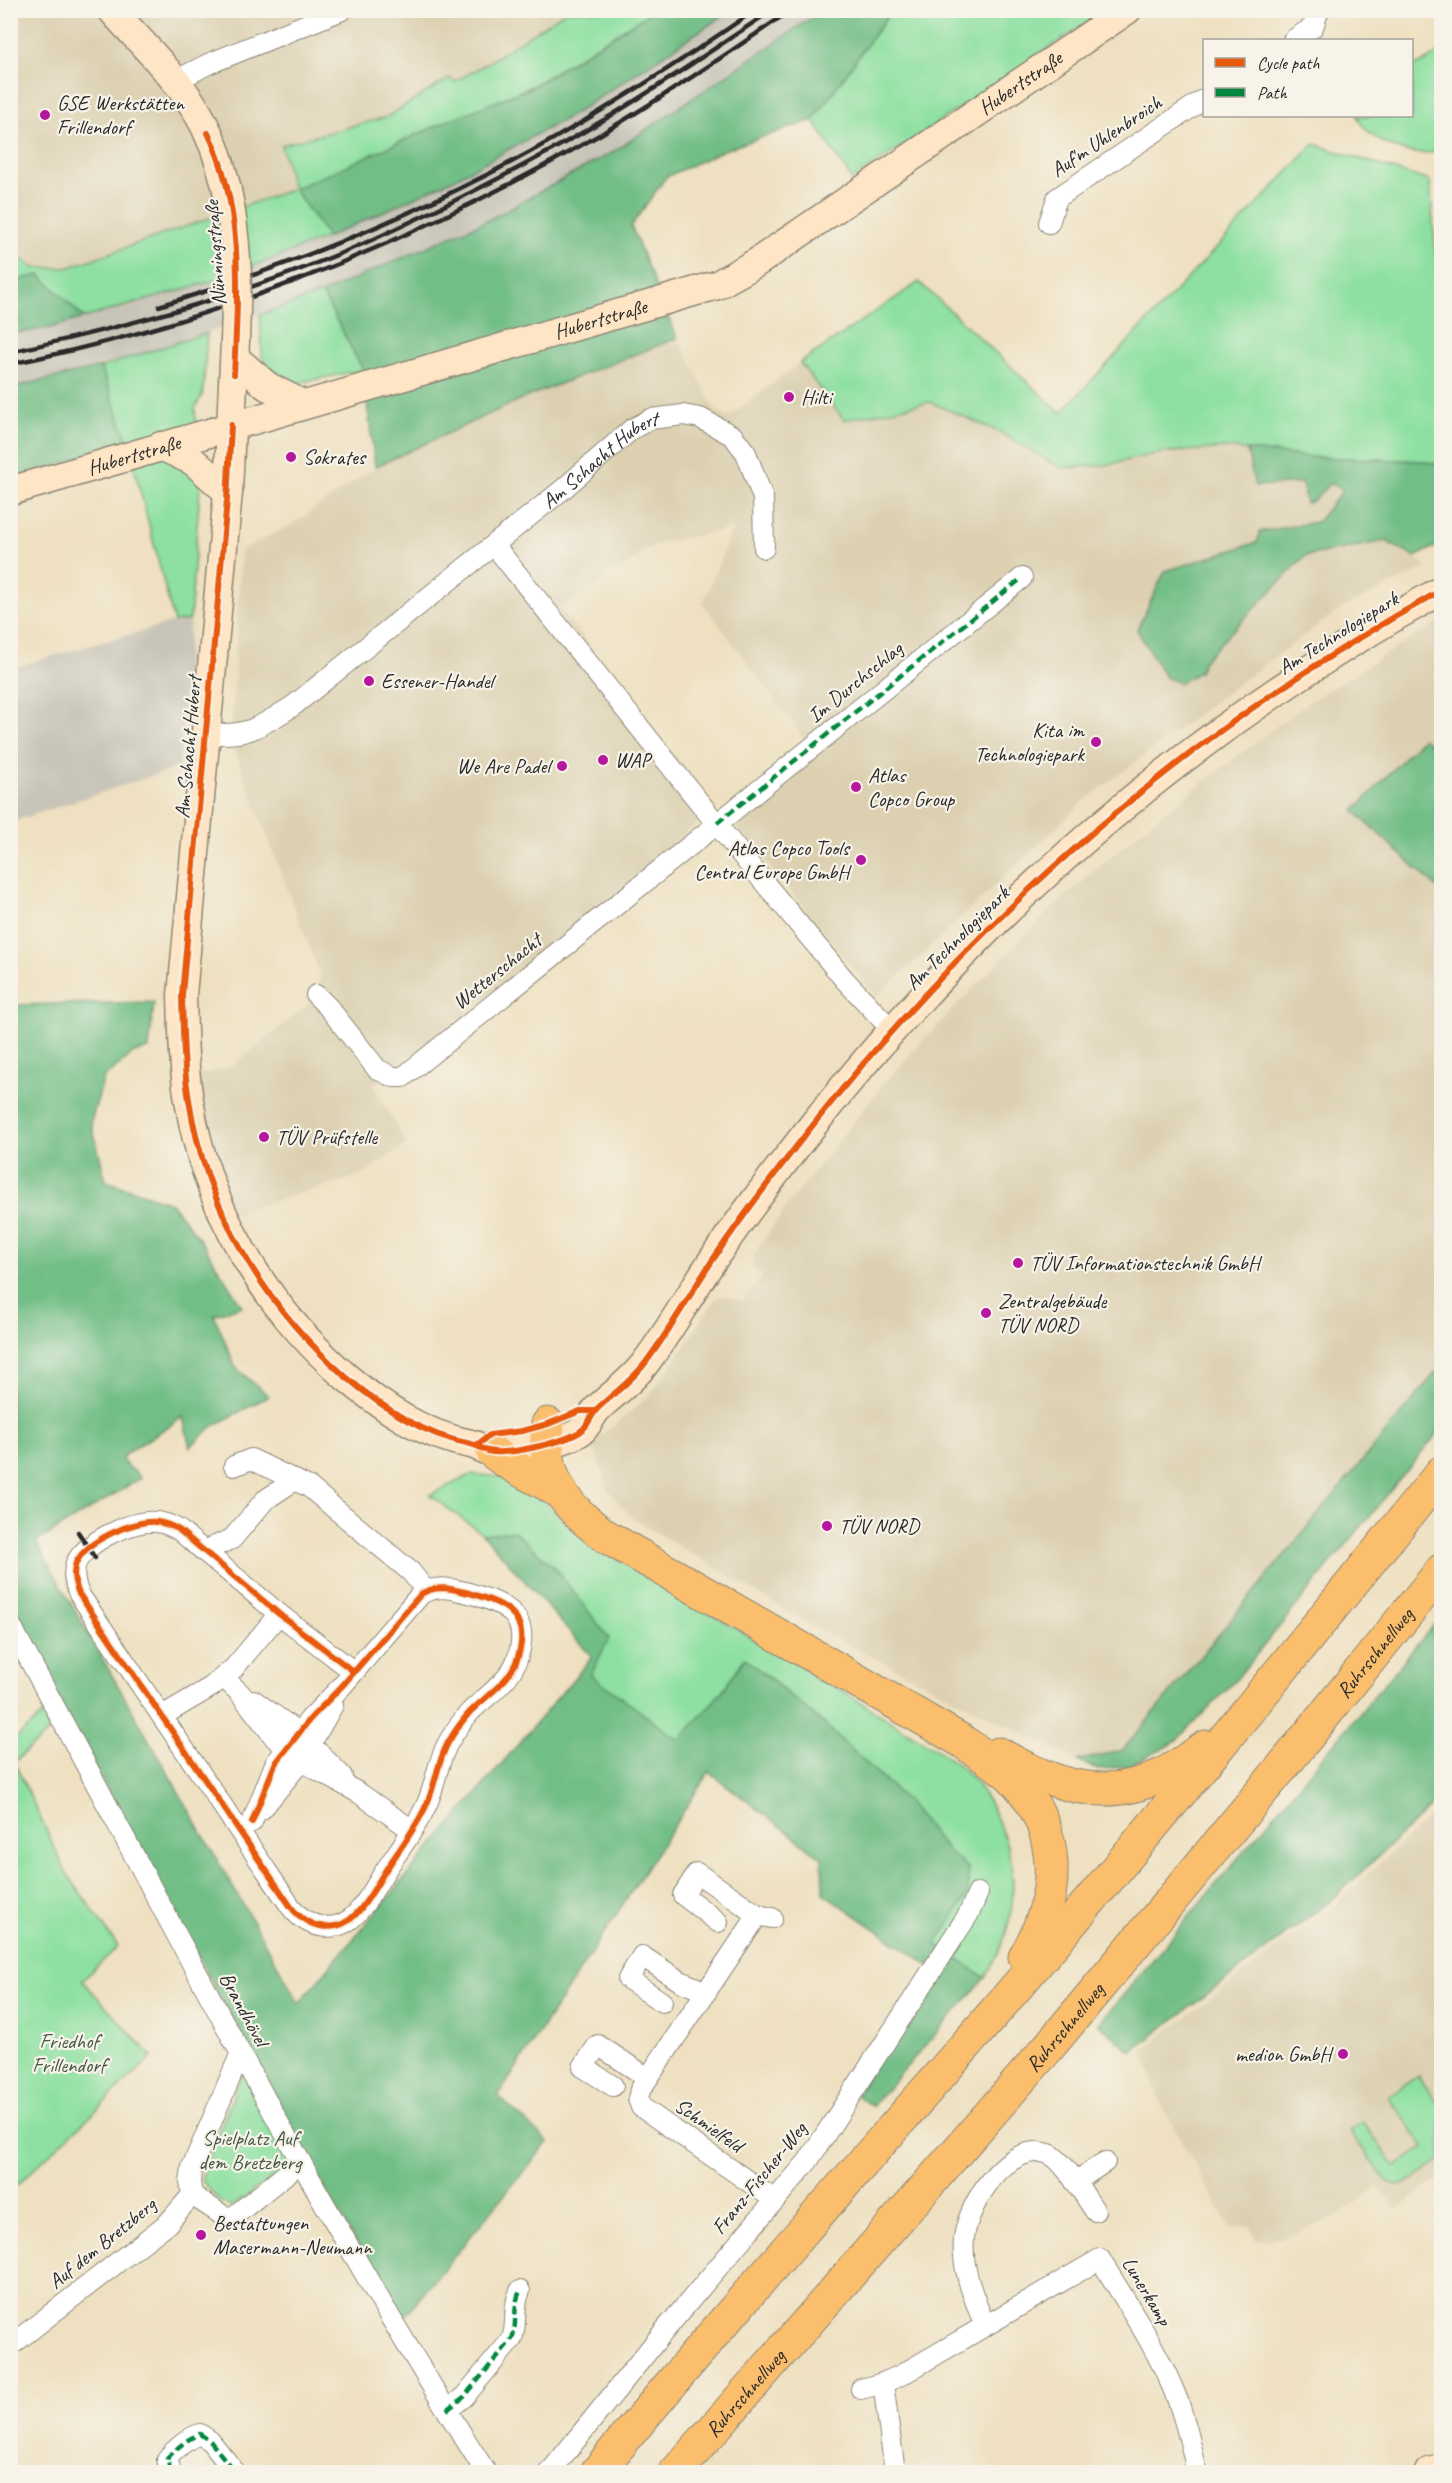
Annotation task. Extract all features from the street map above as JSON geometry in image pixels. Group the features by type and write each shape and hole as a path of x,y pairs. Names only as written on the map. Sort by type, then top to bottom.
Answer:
{"highway":[{"path":"552,1436 559,1492"},
{"path":"552,1436 591,1503 616,1529 1021,1766 1039,1774 1066,1785 1104,1790 1130,1786 1162,1775 1236,1725"},
{"path":"485,1448 506,1463 527,1472 559,1492 580,1518 607,1537 962,1741 1010,1775 1031,1801 1044,1826 1053,1879 1043,1923 993,2014"},
{"path":"597,2472 693,2356 993,2014 1236,1725 1442,1472"},
{"name":"Ruhrschnellweg","path":"676,2472 1047,2049 1286,1763 1442,1570"}],"street":[{"name":"Nünningstraße","path":"112,10 175,81 194,107 214,145 226,182 233,218 237,274 231,425"},
{"path":"175,81 208,64 342,10"},
{"name":"Hubertstraße","path":"10,491 729,279 1127,10"},
{"path":"1295,39 1313,27 1318,10"},
{"name":"Auf'm Uhlenbroich","path":"1049,223 1057,198 1203,100"},
{"path":"235,350 267,386 302,404"},
{"name":"Am Schacht Hubert","path":"206,733 234,736 257,729 293,706 562,490 632,429 651,419 683,415 700,418 734,436 746,453 763,498 764,548"},
{"name":"Am Schacht Hubert","path":"186,1072 182,994 228,492 231,425"},
{"path":"160,446 193,461 228,492"},
{"path":"494,545 844,979 892,1030"},
{"name":"Im Durchschlag","path":"717,823 1022,578"},
{"name":"Am Technologiepark","path":"186,1072 193,1121 216,1197 236,1242 272,1298 309,1342 357,1386 419,1428 443,1438 485,1448 528,1449 552,1436 580,1411 594,1411 624,1386 644,1365 733,1231 814,1124 921,997 1033,885 1114,813 1196,749 1298,677 1442,590"},
{"name":"Wetterschacht","path":"316,995 377,1069 393,1077 403,1077 717,823"},
{"path":"234,1466 251,1459 309,1487 411,1572 426,1591"},
{"path":"262,1466 266,1479 265,1500"},
{"path":"203,1551 232,1539 244,1530 265,1500 295,1480"},
{"path":"248,1829 275,1764 300,1747 386,1630 414,1600 426,1591 447,1588 496,1601 513,1613 521,1630 522,1640 512,1672 506,1681 470,1712 447,1744 429,1799 412,1830 358,1912 340,1925 322,1928 304,1921 297,1915 248,1829 162,1716 79,1594 75,1585 75,1565 82,1553 99,1540 126,1527 146,1522 168,1524 235,1572 348,1679"},
{"path":"162,1716 234,1668 279,1614"},
{"name":"Brandhövel","path":"10,1624 240,2055 402,2338 486,2472"},
{"path":"223,1677 240,1693 275,1738 300,1747 359,1793 412,1830"},
{"name":"Schmielfeld","path":"718,1922 683,1895 697,1873 765,1917 706,1992 640,2090 638,2099 641,2107 775,2200"},
{"name":"Franz-Fischer-Weg","path":"550,2472 665,2330 808,2161 968,1916 978,1893"},
{"path":"662,2002 628,1979 642,1956 680,1980 706,1992"},
{"path":"612,2086 583,2067 598,2045 648,2079"},
{"path":"240,2055 192,2167 189,2182 192,2195 225,2217 234,2216 301,2162"},
{"path":"985,2326 965,2273 964,2237 973,2208 989,2182 1008,2161 1027,2153 1050,2154 1075,2182 1095,2211"},
{"path":"1075,2182 1105,2162"},
{"name":"Auf dem Bretzberg","path":"10,2346 168,2223 192,2195"},
{"name":"Lunerkamp","path":"861,2390 883,2383 1100,2259 1141,2325 1167,2376 1178,2403 1197,2472"},
{"path":"447,2410 464,2397 512,2338 514,2304 520,2291"},
{"path":"883,2383 895,2472"},
{"path":"171,2472 167,2459 200,2434 210,2441 235,2472"},
{"path":"1429,2472 1442,2469"}],"shaded area":[{"path":"10,11 566,11 454,83 451,78 386,117 281,145 294,189 67,268 34,268 11,250"},
{"path":"730,11 822,11 613,152 488,220 322,293 151,352 11,388 11,334 49,328 220,279 328,237 454,179 574,114"},
{"path":"678,338 715,409 727,418 799,363 843,420 929,403 998,432 1061,468 1106,465 1159,453 1226,448 1247,450 1255,486 1302,483 1306,504 1314,500 1330,483 1343,490 1317,522 1259,532 1258,542 1165,572 1137,630 1146,643 1199,672 1204,660 1305,556 1386,541 1415,557 1427,567 1339,610 1083,802 877,997 730,819 805,740 703,603 733,528 656,544 561,609 716,808 557,943 373,1085 407,1144 363,1175 230,1214 189,1074 209,1073 234,1065 317,997 320,975 231,741 241,550 295,523 375,467 526,397"},
{"path":"190,620 179,767 11,822 11,668 174,622"},
{"path":"1441,620 1441,753 1423,739 1355,811 1441,891 1441,1366 1123,1750 1077,1761 812,1626 631,1517 607,1489 596,1451 588,1450 589,1445 651,1393 715,1300 725,1295 742,1302 762,1276 754,1268 752,1261 754,1255 788,1205 881,1087 923,1040 1055,905 1149,824 1306,704"},
{"path":"1441,1806 1441,2178 1396,2209 1378,2187 1334,2218 1283,2238 1257,2241 1250,2226 1230,2228 1160,2102 1143,2050 1337,1903"}],"green space":[{"path":"566,11 653,11 532,86 294,189 328,237 220,279 84,318 40,275 11,281 10,250 34,268 67,268 293,189 281,145 387,117 450,78 454,82 486,64"},
{"path":"653,11 730,11 574,114 454,179 328,237 294,189 447,121 530,88"},
{"path":"822,11 891,11 813,120 724,150 666,177 631,226 677,338 524,398 375,467 363,370 322,293 488,220 613,152"},
{"path":"891,11 1104,11 852,180 813,120"},
{"path":"1441,51 1441,150 1418,153 1382,142 1363,126 1358,117 1413,117 1413,67"},
{"path":"1314,144 1430,181 1441,332 1441,465 1422,461 1311,457 1226,448 1159,453 1106,465 1061,468 999,432 930,402 844,420 800,363 919,282 1061,413"},
{"path":"40,275 84,318 49,328 11,334 11,281"},
{"path":"322,293 363,370 298,383 274,374 262,357 260,315"},
{"path":"207,333 203,393 195,409 200,489 190,620 174,622 127,440 101,367"},
{"path":"101,367 127,440 11,482 10,388"},
{"path":"1247,450 1311,457 1422,461 1441,465 1441,544 1415,557 1386,541 1305,556 1204,660 1199,672 1180,683 1165,677 1137,630 1165,571 1258,542 1259,532 1317,522 1343,490 1330,483 1314,500 1306,504 1302,483 1255,486"},
{"path":"1423,738 1441,753 1441,891 1354,811"},
{"path":"154,1002 149,1049 134,1053 104,1077 91,1122 106,1181 171,1203 201,1241 242,1306 214,1315 236,1368 269,1396 213,1426 190,1447 183,1417 125,1454 122,1459 124,1462 141,1478 36,1542 299,2003 592,1657 483,1534 514,1531 555,1568 609,1638 591,1675 679,1740 721,1693 745,1658 823,1723 910,1804 947,1851 968,1868 968,1894 936,1944 985,1978 872,2106 856,2095 934,1969 823,1893 822,1858 709,1772 498,2096 548,2142 401,2321 310,2163 11,1612 10,1005"},
{"path":"1441,1366 1441,1429 1234,1682 1174,1743 1128,1766 1098,1770 1077,1761 1123,1750"},
{"path":"472,1474 504,1477 521,1482 593,1544 825,1680 964,1769 980,1788 1004,1835 1013,1882 1012,1906 1007,1930 998,1954 985,1978 935,1944 967,1894 968,1868 947,1851 910,1804 823,1723 745,1658 721,1693 679,1741 590,1675 608,1638 555,1568 514,1532 483,1534 430,1495"},
{"path":"1441,1616 1441,1797 1334,1898 1131,2052 1099,2024"},
{"name":"Friedhof Frillendorf","path":"48,1710 54,1727 14,1762 66,1872 118,1947 82,1980 152,2057 11,2191 11,1743"},
{"name":"Spielplatz Auf dem Bretzberg","path":"244,2066 297,2160 233,2206 221,2203 201,2179"},
{"path":"1419,2076 1441,2107 1441,2159 1416,2178 1394,2185 1388,2182 1349,2131 1363,2122 1395,2167 1424,2147 1388,2096"}],"railway":[{"path":"159,306 302,257 396,218 487,175 561,135 617,101 755,10"},
{"path":"10,352 195,305 286,275 374,239 487,184 570,140 663,83 772,10"},
{"path":"10,364 88,346 241,301 388,243 531,173 601,134 721,58 791,10"},
{"path":"78,1532 95,1558"}],"marked path":[{"path":"717,823 1022,578"},
{"path":"447,2410 464,2397 512,2339 516,2303 520,2291"},
{"path":"171,2472 167,2459 182,2444 200,2434 210,2441 235,2472"}],"cycle path":[{"path":"208,133 220,161 233,220 237,282 234,374"},
{"path":"231,425 227,500 182,995 186,1074 197,1140 224,1217 243,1252 264,1286 316,1349 346,1377 404,1419 436,1434 488,1451 508,1452 536,1447 581,1431 598,1408 641,1369 726,1240 817,1120 884,1040 953,964 1026,892 1103,824 1183,759 1266,699 1352,642 1442,590"},
{"path":"477,1445 490,1435 522,1431 548,1424 580,1411 594,1411"},
{"path":"252,1822 275,1764 310,1719 342,1686 421,1594 439,1588 463,1591 491,1600 509,1610 515,1617 520,1625 521,1636 520,1649 513,1669 501,1684 470,1712 451,1737 441,1758 428,1802 369,1897 349,1920 332,1927 323,1926 306,1920 291,1907 79,1594 74,1571 81,1555 112,1533 136,1524 160,1522 171,1526 179,1530 279,1614 354,1672"}],"place":[{"name":"GSE Werkstätten Frillendorf","path":"45,115"},
{"name":"Hilti","path":"789,397"},
{"name":"Sokrates","path":"291,457"},
{"name":"Essener-Handel","path":"369,681"},
{"name":"Kita im Technologiepark","path":"1096,742"},
{"name":"WAP","path":"603,760"},
{"name":"We Are Padel","path":"562,766"},
{"name":"Atlas Copco Group","path":"856,787"},
{"name":"Atlas Copco Tools Central Europe GmbH","path":"861,860"},
{"name":"TÜV Prüfstelle","path":"264,1137"},
{"name":"TÜV Informationstechnik GmbH","path":"1018,1263"},
{"name":"Zentralgebäude TÜV NORD","path":"986,1313"},
{"name":"TÜV NORD","path":"827,1526"},
{"name":"medion GmbH","path":"1343,2054"},
{"name":"Bestattungen Masermann-Neumann","path":"201,2235"}]}
